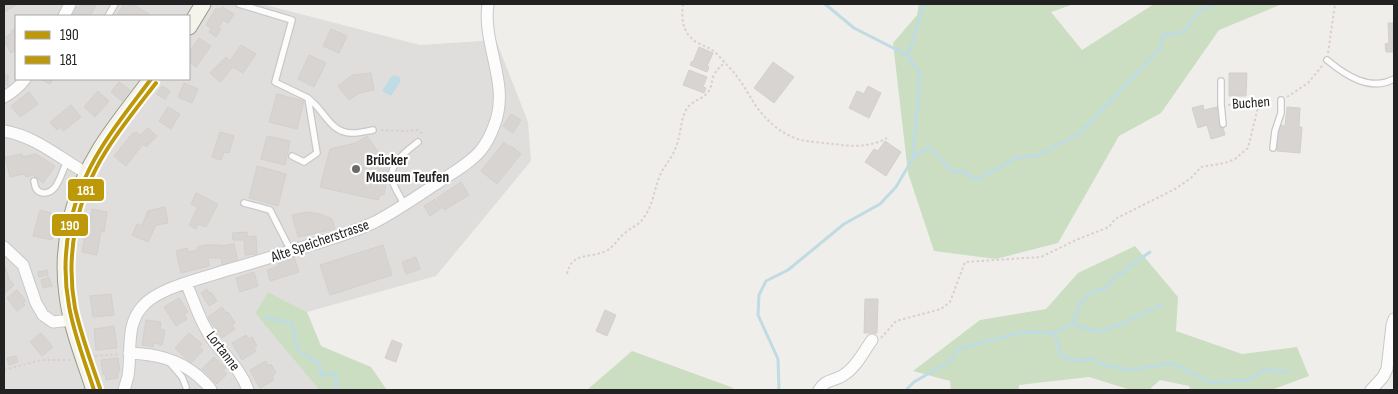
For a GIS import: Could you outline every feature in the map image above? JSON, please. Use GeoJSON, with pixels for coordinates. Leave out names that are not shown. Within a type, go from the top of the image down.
{"type":"FeatureCollection","features":[{"type":"Feature","properties":{"kind":"main road"},"geometry":{"type":"LineString","coordinates":[[190,25],[203,4]]}},
{"type":"Feature","properties":{"kind":"main road"},"geometry":{"type":"LineString","coordinates":[[94,390],[72,320],[67,294],[67,236],[74,208],[87,173],[100,149],[151,80]]}},
{"type":"Feature","properties":{"kind":"street","name":"Alte Speicherstrasse"},"geometry":{"type":"LineString","coordinates":[[124,390],[128,376],[127,353],[130,332],[134,318],[148,300],[160,292],[186,283],[359,229],[404,204],[462,166],[481,150],[494,126],[500,103],[498,73],[486,16],[488,4]]}},
{"type":"Feature","properties":{"kind":"street"},"geometry":{"type":"LineString","coordinates":[[4,97],[12,93],[24,80]]}},
{"type":"Feature","properties":{"kind":"street"},"geometry":{"type":"LineString","coordinates":[[4,131],[27,137],[87,173]]}},
{"type":"Feature","properties":{"kind":"street"},"geometry":{"type":"LineString","coordinates":[[4,247],[23,265],[36,303],[43,315],[53,322],[72,320]]}},
{"type":"Feature","properties":{"kind":"street","name":"Lortanne"},"geometry":{"type":"LineString","coordinates":[[186,283],[204,326],[215,343],[235,365],[248,390]]}},
{"type":"Feature","properties":{"kind":"street"},"geometry":{"type":"LineString","coordinates":[[1371,390],[1384,377],[1387,369],[1394,319]]}},
{"type":"Feature","properties":{"kind":"street"},"geometry":{"type":"LineString","coordinates":[[819,390],[829,380],[844,375],[851,370],[872,340]]}},
{"type":"Feature","properties":{"kind":"street"},"geometry":{"type":"LineString","coordinates":[[127,353],[146,353],[178,362],[193,372],[211,390]]}},
{"type":"Feature","properties":{"kind":"lane"},"geometry":{"type":"LineString","coordinates":[[109,15],[115,4]]}},
{"type":"Feature","properties":{"kind":"lane"},"geometry":{"type":"LineString","coordinates":[[238,4],[292,20],[275,82],[308,98],[319,108],[334,128],[354,133],[373,130]]}},
{"type":"Feature","properties":{"kind":"lane"},"geometry":{"type":"LineString","coordinates":[[1327,60],[1344,74],[1357,80],[1383,83],[1394,79]]}},
{"type":"Feature","properties":{"kind":"lane","name":"Buchen"},"geometry":{"type":"LineString","coordinates":[[1221,81],[1223,124]]}},
{"type":"Feature","properties":{"kind":"lane"},"geometry":{"type":"LineString","coordinates":[[292,156],[304,162],[317,153],[308,98]]}},
{"type":"Feature","properties":{"kind":"lane","name":"Buchen"},"geometry":{"type":"LineString","coordinates":[[1273,148],[1274,131],[1280,113],[1281,100]]}},
{"type":"Feature","properties":{"kind":"lane"},"geometry":{"type":"LineString","coordinates":[[404,204],[392,179],[393,168],[405,152],[418,142]]}},
{"type":"Feature","properties":{"kind":"lane"},"geometry":{"type":"LineString","coordinates":[[34,180],[35,188],[39,192],[50,192],[55,188],[67,162]]}},
{"type":"Feature","properties":{"kind":"lane"},"geometry":{"type":"LineString","coordinates":[[244,203],[270,210],[290,251]]}},
{"type":"Feature","properties":{"kind":"lane"},"geometry":{"type":"LineString","coordinates":[[166,358],[182,377],[186,386]]}},
{"type":"Feature","properties":{"kind":"path"},"geometry":{"type":"LineString","coordinates":[[683,4],[685,31],[690,37],[711,50],[725,62],[746,88],[760,111],[784,133],[801,140],[842,145],[868,145],[887,138]]}},
{"type":"Feature","properties":{"kind":"path"},"geometry":{"type":"LineString","coordinates":[[1327,60],[1335,4]]}},
{"type":"Feature","properties":{"kind":"path","name":"Buchen"},"geometry":{"type":"LineString","coordinates":[[1221,104],[1230,106],[1281,100],[1308,83],[1327,60]]}},
{"type":"Feature","properties":{"kind":"path"},"geometry":{"type":"LineString","coordinates":[[566,274],[568,267],[573,261],[580,257],[604,252],[647,215],[662,171],[676,146],[682,119],[686,111],[690,104],[705,96],[710,90],[717,69],[725,62]]}},
{"type":"Feature","properties":{"kind":"path"},"geometry":{"type":"LineString","coordinates":[[872,340],[881,338],[896,321],[941,309],[950,302],[965,262],[1041,257],[1109,227],[1115,219],[1191,178],[1201,167],[1225,163],[1235,159],[1248,148],[1259,103]]}},
{"type":"Feature","properties":{"kind":"path"},"geometry":{"type":"LineString","coordinates":[[373,130],[403,132],[418,130],[423,134],[418,142]]}},
{"type":"Feature","properties":{"kind":"path"},"geometry":{"type":"LineString","coordinates":[[90,356],[127,353]]}},
{"type":"Feature","properties":{"kind":"path"},"geometry":{"type":"LineString","coordinates":[[4,370],[41,360],[64,360]]}},
{"type":"Feature","properties":{"kind":"shaded area"},"geometry":{"type":"Polygon","coordinates":[[[4,4],[262,4],[420,45],[496,40],[528,122],[531,161],[436,276],[307,312],[268,292],[255,313],[319,390],[4,390],[4,4]]]}},
{"type":"Feature","properties":{"kind":"green space"},"geometry":{"type":"Polygon","coordinates":[[[919,4],[1074,4],[1051,12],[1082,50],[1154,4],[1282,4],[1219,30],[1161,113],[1119,136],[1058,243],[996,259],[934,251],[908,173],[893,43],[917,15],[919,4]]]}},
{"type":"Feature","properties":{"kind":"green space"},"geometry":{"type":"Polygon","coordinates":[[[1135,246],[1178,297],[1176,331],[1242,354],[1297,347],[1309,376],[1272,390],[1190,390],[1189,386],[1160,380],[1149,390],[1131,390],[1089,377],[1019,385],[1019,390],[951,390],[950,381],[913,371],[980,320],[1046,309],[1078,273],[1135,246]]]}},
{"type":"Feature","properties":{"kind":"green space"},"geometry":{"type":"Polygon","coordinates":[[[268,292],[307,312],[321,346],[371,367],[387,390],[319,390],[255,313],[268,292]]]}},
{"type":"Feature","properties":{"kind":"green space"},"geometry":{"type":"Polygon","coordinates":[[[632,351],[731,387],[735,390],[587,390],[632,351]]]}},
{"type":"Feature","properties":{"kind":"water"},"geometry":{"type":"Polygon","coordinates":[[[394,75],[400,78],[400,82],[391,96],[382,91],[394,75]]]}},
{"type":"Feature","properties":{"kind":"building"},"geometry":{"type":"Polygon","coordinates":[[[4,4],[18,4],[4,12],[4,4]]]}},
{"type":"Feature","properties":{"kind":"building"},"geometry":{"type":"Polygon","coordinates":[[[81,4],[97,4],[91,15],[70,15],[75,6],[79,8],[81,4]]]}},
{"type":"Feature","properties":{"kind":"building"},"geometry":{"type":"Polygon","coordinates":[[[124,4],[133,4],[149,14],[148,15],[117,15],[124,4]]]}},
{"type":"Feature","properties":{"kind":"building"},"geometry":{"type":"Polygon","coordinates":[[[222,7],[234,14],[228,23],[223,20],[218,28],[221,29],[216,37],[209,32],[211,28],[206,25],[216,8],[220,10],[222,7]]]}},
{"type":"Feature","properties":{"kind":"building"},"geometry":{"type":"Polygon","coordinates":[[[1388,23],[1394,23],[1394,52],[1386,52],[1385,44],[1389,43],[1388,23]]]}},
{"type":"Feature","properties":{"kind":"building"},"geometry":{"type":"Polygon","coordinates":[[[15,29],[15,51],[11,53],[4,38],[12,33],[11,31],[15,29]]]}},
{"type":"Feature","properties":{"kind":"building"},"geometry":{"type":"Polygon","coordinates":[[[331,29],[347,36],[339,53],[323,46],[331,29]]]}},
{"type":"Feature","properties":{"kind":"building"},"geometry":{"type":"Polygon","coordinates":[[[199,38],[211,46],[196,67],[190,63],[190,51],[199,38]]]}},
{"type":"Feature","properties":{"kind":"building"},"geometry":{"type":"Polygon","coordinates":[[[241,45],[256,54],[243,73],[233,67],[220,82],[210,73],[226,57],[230,61],[241,45]]]}},
{"type":"Feature","properties":{"kind":"building"},"geometry":{"type":"Polygon","coordinates":[[[699,47],[713,53],[707,66],[709,67],[707,72],[690,65],[699,47]]]}},
{"type":"Feature","properties":{"kind":"building"},"geometry":{"type":"Polygon","coordinates":[[[309,55],[326,63],[314,87],[298,79],[309,55]]]}},
{"type":"Feature","properties":{"kind":"building"},"geometry":{"type":"Polygon","coordinates":[[[773,62],[794,77],[774,103],[754,88],[773,62]]]}},
{"type":"Feature","properties":{"kind":"building"},"geometry":{"type":"Polygon","coordinates":[[[689,70],[707,77],[703,87],[706,88],[704,93],[683,85],[689,70]]]}},
{"type":"Feature","properties":{"kind":"building"},"geometry":{"type":"Polygon","coordinates":[[[371,73],[374,90],[359,93],[349,100],[338,86],[352,75],[371,73]]]}},
{"type":"Feature","properties":{"kind":"building"},"geometry":{"type":"Polygon","coordinates":[[[1229,73],[1247,73],[1246,96],[1229,96],[1229,73]]]}},
{"type":"Feature","properties":{"kind":"building"},"geometry":{"type":"Polygon","coordinates":[[[4,75],[8,75],[8,85],[4,85],[4,75]]]}},
{"type":"Feature","properties":{"kind":"building"},"geometry":{"type":"Polygon","coordinates":[[[42,80],[52,80],[50,84],[42,80]]]}},
{"type":"Feature","properties":{"kind":"building"},"geometry":{"type":"Polygon","coordinates":[[[119,82],[130,90],[122,101],[111,92],[119,82]]]}},
{"type":"Feature","properties":{"kind":"building"},"geometry":{"type":"Polygon","coordinates":[[[184,83],[198,89],[192,103],[178,97],[184,83]]]}},
{"type":"Feature","properties":{"kind":"building"},"geometry":{"type":"Polygon","coordinates":[[[162,86],[170,91],[165,99],[156,94],[162,86]]]}},
{"type":"Feature","properties":{"kind":"building"},"geometry":{"type":"Polygon","coordinates":[[[868,86],[881,93],[869,118],[849,108],[857,91],[864,94],[868,86]]]}},
{"type":"Feature","properties":{"kind":"building"},"geometry":{"type":"Polygon","coordinates":[[[98,91],[109,101],[95,117],[84,107],[98,91]]]}},
{"type":"Feature","properties":{"kind":"building"},"geometry":{"type":"Polygon","coordinates":[[[29,92],[38,104],[20,117],[11,106],[29,92]]]}},
{"type":"Feature","properties":{"kind":"building"},"geometry":{"type":"Polygon","coordinates":[[[277,94],[304,101],[297,129],[269,122],[277,94]]]}},
{"type":"Feature","properties":{"kind":"building"},"geometry":{"type":"Polygon","coordinates":[[[71,105],[81,117],[63,131],[61,127],[57,130],[50,122],[71,105]]]}},
{"type":"Feature","properties":{"kind":"building"},"geometry":{"type":"Polygon","coordinates":[[[1203,105],[1204,110],[1217,107],[1225,135],[1211,139],[1207,125],[1198,128],[1192,108],[1203,105]]]}},
{"type":"Feature","properties":{"kind":"building"},"geometry":{"type":"Polygon","coordinates":[[[168,107],[180,114],[171,129],[159,121],[168,107]]]}},
{"type":"Feature","properties":{"kind":"building"},"geometry":{"type":"Polygon","coordinates":[[[1287,107],[1300,108],[1299,127],[1302,127],[1300,153],[1277,151],[1279,125],[1285,126],[1287,107]]]}},
{"type":"Feature","properties":{"kind":"building"},"geometry":{"type":"Polygon","coordinates":[[[511,114],[521,120],[513,133],[503,126],[511,114]]]}},
{"type":"Feature","properties":{"kind":"building"},"geometry":{"type":"Polygon","coordinates":[[[148,128],[157,136],[146,147],[143,144],[126,166],[114,156],[133,133],[136,132],[140,135],[148,128]]]}},
{"type":"Feature","properties":{"kind":"building"},"geometry":{"type":"Polygon","coordinates":[[[220,132],[234,136],[229,153],[224,152],[221,160],[212,157],[220,132]]]}},
{"type":"Feature","properties":{"kind":"building"},"geometry":{"type":"Polygon","coordinates":[[[267,136],[290,141],[285,165],[261,159],[267,136]]]}},
{"type":"Feature","properties":{"kind":"building","name":"Brücker Museum Teufen"},"geometry":{"type":"Polygon","coordinates":[[[367,136],[388,166],[388,172],[383,177],[382,183],[386,185],[384,195],[381,194],[378,200],[320,187],[330,149],[356,143],[367,136]]]}},
{"type":"Feature","properties":{"kind":"building"},"geometry":{"type":"Polygon","coordinates":[[[885,141],[901,152],[886,176],[865,162],[874,149],[878,151],[885,141]]]}},
{"type":"Feature","properties":{"kind":"building"},"geometry":{"type":"Polygon","coordinates":[[[504,142],[521,154],[497,184],[481,171],[504,142]]]}},
{"type":"Feature","properties":{"kind":"building"},"geometry":{"type":"Polygon","coordinates":[[[22,154],[22,157],[36,154],[55,166],[43,183],[33,175],[26,177],[23,174],[10,177],[5,157],[22,154]]]}},
{"type":"Feature","properties":{"kind":"building"},"geometry":{"type":"Polygon","coordinates":[[[257,166],[286,174],[278,206],[249,198],[257,166]]]}},
{"type":"Feature","properties":{"kind":"building"},"geometry":{"type":"Polygon","coordinates":[[[461,182],[469,195],[444,210],[437,198],[461,182]]]}},
{"type":"Feature","properties":{"kind":"building"},"geometry":{"type":"Polygon","coordinates":[[[196,193],[218,204],[206,227],[198,224],[196,229],[189,225],[198,207],[191,204],[196,193]]]}},
{"type":"Feature","properties":{"kind":"building"},"geometry":{"type":"Polygon","coordinates":[[[435,199],[441,208],[430,216],[424,206],[435,199]]]}},
{"type":"Feature","properties":{"kind":"building"},"geometry":{"type":"Polygon","coordinates":[[[165,207],[168,223],[156,225],[148,242],[132,235],[137,224],[142,226],[148,211],[165,207]]]}},
{"type":"Feature","properties":{"kind":"building"},"geometry":{"type":"Polygon","coordinates":[[[92,209],[107,212],[104,232],[101,231],[97,255],[82,252],[86,229],[89,229],[92,209]]]}},
{"type":"Feature","properties":{"kind":"building"},"geometry":{"type":"Polygon","coordinates":[[[40,210],[54,214],[52,223],[56,224],[52,240],[33,236],[40,210]]]}},
{"type":"Feature","properties":{"kind":"building"},"geometry":{"type":"Polygon","coordinates":[[[307,212],[320,214],[332,219],[335,229],[298,237],[292,215],[307,212]]]}},
{"type":"Feature","properties":{"kind":"building"},"geometry":{"type":"Polygon","coordinates":[[[247,232],[247,237],[256,236],[257,254],[245,255],[244,240],[233,240],[232,233],[247,232]]]}},
{"type":"Feature","properties":{"kind":"building"},"geometry":{"type":"Polygon","coordinates":[[[234,244],[238,262],[222,265],[221,258],[208,258],[209,266],[181,273],[176,251],[187,248],[189,252],[198,250],[197,247],[205,245],[221,246],[234,244]]]}},
{"type":"Feature","properties":{"kind":"building"},"geometry":{"type":"Polygon","coordinates":[[[383,245],[392,275],[330,295],[320,265],[383,245]]]}},
{"type":"Feature","properties":{"kind":"building"},"geometry":{"type":"Polygon","coordinates":[[[294,257],[299,272],[270,281],[267,270],[279,266],[278,262],[294,257]]]}},
{"type":"Feature","properties":{"kind":"building"},"geometry":{"type":"Polygon","coordinates":[[[416,257],[420,269],[406,274],[402,262],[416,257]]]}},
{"type":"Feature","properties":{"kind":"building"},"geometry":{"type":"Polygon","coordinates":[[[4,264],[9,278],[4,281],[4,264]]]}},
{"type":"Feature","properties":{"kind":"building"},"geometry":{"type":"Polygon","coordinates":[[[47,270],[48,275],[39,277],[38,272],[47,270]]]}},
{"type":"Feature","properties":{"kind":"building"},"geometry":{"type":"Polygon","coordinates":[[[254,272],[258,286],[240,292],[236,278],[254,272]]]}},
{"type":"Feature","properties":{"kind":"building"},"geometry":{"type":"Polygon","coordinates":[[[49,277],[52,286],[43,288],[41,280],[49,277]]]}},
{"type":"Feature","properties":{"kind":"building"},"geometry":{"type":"Polygon","coordinates":[[[9,279],[14,285],[4,294],[4,283],[9,279]]]}},
{"type":"Feature","properties":{"kind":"building"},"geometry":{"type":"Polygon","coordinates":[[[207,289],[217,301],[209,306],[201,293],[207,289]]]}},
{"type":"Feature","properties":{"kind":"building"},"geometry":{"type":"Polygon","coordinates":[[[17,290],[26,301],[23,303],[25,305],[17,311],[7,298],[17,290]]]}},
{"type":"Feature","properties":{"kind":"building"},"geometry":{"type":"Polygon","coordinates":[[[111,294],[114,315],[93,317],[90,296],[111,294]]]}},
{"type":"Feature","properties":{"kind":"building"},"geometry":{"type":"Polygon","coordinates":[[[179,298],[188,312],[184,314],[187,319],[176,326],[164,307],[179,298]]]}},
{"type":"Feature","properties":{"kind":"building"},"geometry":{"type":"Polygon","coordinates":[[[865,299],[878,299],[877,333],[864,333],[865,299]]]}},
{"type":"Feature","properties":{"kind":"building"},"geometry":{"type":"Polygon","coordinates":[[[222,307],[226,313],[228,312],[235,323],[232,325],[235,329],[222,338],[208,317],[222,307]]]}},
{"type":"Feature","properties":{"kind":"building"},"geometry":{"type":"Polygon","coordinates":[[[605,310],[616,315],[607,336],[596,331],[605,310]]]}},
{"type":"Feature","properties":{"kind":"building"},"geometry":{"type":"Polygon","coordinates":[[[146,320],[161,322],[160,329],[165,330],[162,345],[154,343],[153,347],[142,345],[146,320]]]}},
{"type":"Feature","properties":{"kind":"building"},"geometry":{"type":"Polygon","coordinates":[[[114,326],[117,348],[96,350],[94,329],[114,326]]]}},
{"type":"Feature","properties":{"kind":"building"},"geometry":{"type":"Polygon","coordinates":[[[41,333],[53,347],[42,356],[30,342],[41,333]]]}},
{"type":"Feature","properties":{"kind":"building"},"geometry":{"type":"Polygon","coordinates":[[[189,333],[202,344],[199,347],[203,350],[191,363],[175,348],[189,333]]]}},
{"type":"Feature","properties":{"kind":"building"},"geometry":{"type":"Polygon","coordinates":[[[246,335],[249,339],[252,337],[257,346],[254,347],[256,351],[242,360],[232,343],[246,335]]]}},
{"type":"Feature","properties":{"kind":"building"},"geometry":{"type":"Polygon","coordinates":[[[392,340],[402,344],[396,362],[385,358],[392,340]]]}},
{"type":"Feature","properties":{"kind":"building"},"geometry":{"type":"Polygon","coordinates":[[[16,356],[18,362],[9,365],[7,358],[16,356]]]}},
{"type":"Feature","properties":{"kind":"building"},"geometry":{"type":"Polygon","coordinates":[[[214,357],[226,368],[223,370],[227,374],[217,384],[202,369],[214,357]]]}},
{"type":"Feature","properties":{"kind":"building"},"geometry":{"type":"Polygon","coordinates":[[[118,358],[120,372],[117,372],[118,378],[106,380],[101,360],[118,358]]]}},
{"type":"Feature","properties":{"kind":"building"},"geometry":{"type":"Polygon","coordinates":[[[266,361],[268,366],[271,364],[276,373],[272,376],[274,380],[260,388],[250,370],[266,361]]]}},
{"type":"Feature","properties":{"kind":"waterway"},"geometry":{"type":"LineString","coordinates":[[779,390],[778,359],[758,315],[759,295],[766,281],[788,270],[844,224],[880,204],[896,187],[913,158],[920,73],[907,55],[854,28],[825,4]]}},
{"type":"Feature","properties":{"kind":"waterway"},"geometry":{"type":"LineString","coordinates":[[907,55],[924,4]]}},
{"type":"Feature","properties":{"kind":"waterway"},"geometry":{"type":"LineString","coordinates":[[913,158],[929,147],[953,172],[963,171],[976,180],[1016,158],[1038,155],[1079,134],[1159,50],[1164,34],[1184,32],[1199,11],[1214,4]]}},
{"type":"Feature","properties":{"kind":"waterway"},"geometry":{"type":"LineString","coordinates":[[1072,324],[1079,305],[1091,292],[1105,289],[1116,276],[1123,273],[1150,252]]}},
{"type":"Feature","properties":{"kind":"waterway"},"geometry":{"type":"LineString","coordinates":[[1054,333],[1072,324],[1098,332],[1121,324],[1162,305]]}},
{"type":"Feature","properties":{"kind":"waterway"},"geometry":{"type":"LineString","coordinates":[[266,318],[292,323],[298,351],[319,363],[321,375],[336,373],[336,390]]}},
{"type":"Feature","properties":{"kind":"waterway"},"geometry":{"type":"LineString","coordinates":[[906,390],[914,382],[952,360],[958,349],[1023,332],[1054,333],[1062,357],[1078,361],[1095,359],[1100,364],[1130,370],[1172,363],[1210,382],[1248,380],[1264,370],[1288,372]]}},
{"type":"Feature","properties":{"kind":"transit line","name":"190"},"geometry":{"type":"LineString","coordinates":[[94,390],[71,317],[66,286],[67,245],[70,225],[75,206],[90,168],[112,132],[150,80]]}},
{"type":"Feature","properties":{"kind":"transit line","name":"181"},"geometry":{"type":"LineString","coordinates":[[100,388],[83,338],[72,288],[73,247],[76,226],[88,187],[106,151],[156,83]]}},
{"type":"Feature","properties":{"kind":"place","name":"Brücker Museum Teufen"},"geometry":{"type":"Point","coordinates":[356,169]}}]}
